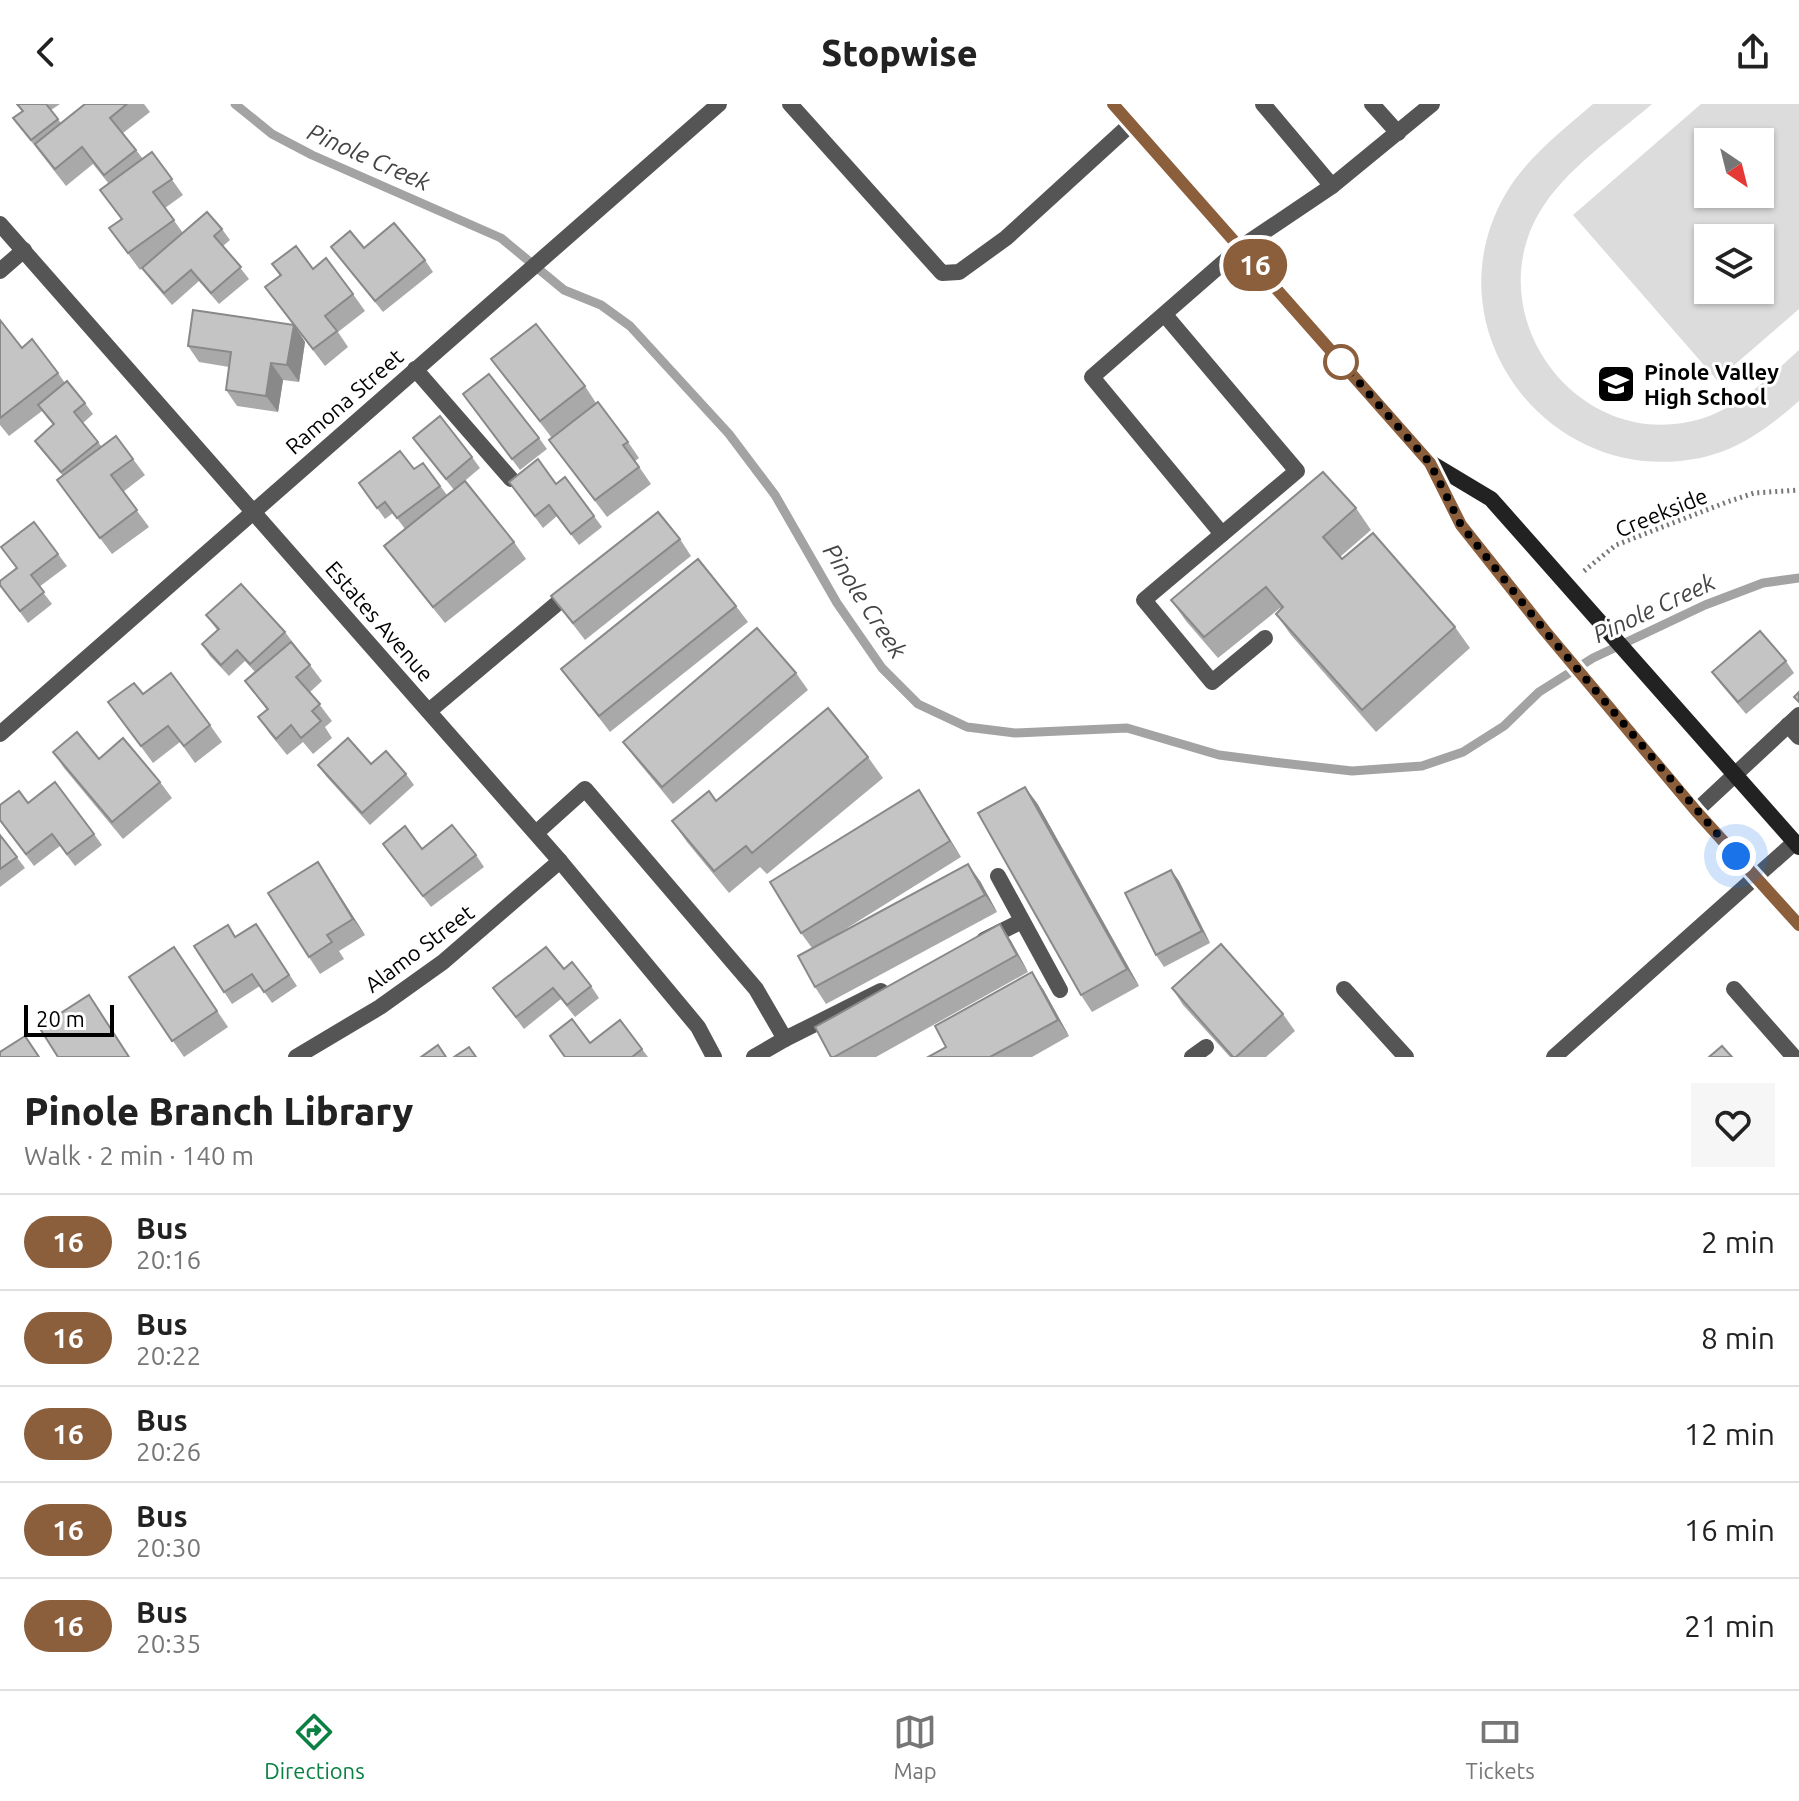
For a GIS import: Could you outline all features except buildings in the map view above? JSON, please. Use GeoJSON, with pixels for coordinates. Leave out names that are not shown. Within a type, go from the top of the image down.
{"type":"FeatureCollection","features":[{"type":"Feature","properties":{"kind":"main road"},"geometry":{"type":"LineString","coordinates":[[1113,104],[1430,463],[1461,525],[1545,631],[1623,719],[1696,811],[1799,925]]}},
{"type":"Feature","properties":{"kind":"main road"},"geometry":{"type":"LineString","coordinates":[[1430,463],[1491,499],[1654,687],[1797,844]]}},
{"type":"Feature","properties":{"kind":"street","name":"Ramona Street"},"geometry":{"type":"LineString","coordinates":[[0,734],[719,104]]}},
{"type":"Feature","properties":{"kind":"street"},"geometry":{"type":"LineString","coordinates":[[790,104],[942,273],[949,275],[959,272],[1006,238],[1131,124]]}},
{"type":"Feature","properties":{"kind":"street"},"geometry":{"type":"LineString","coordinates":[[1263,104],[1332,186]]}},
{"type":"Feature","properties":{"kind":"street"},"geometry":{"type":"LineString","coordinates":[[1372,104],[1398,133]]}},
{"type":"Feature","properties":{"kind":"street"},"geometry":{"type":"LineString","coordinates":[[1222,534],[1092,377],[1240,248],[1332,186],[1432,104]]}},
{"type":"Feature","properties":{"kind":"street","name":"Estates Avenue"},"geometry":{"type":"LineString","coordinates":[[0,224],[536,833],[698,1027],[714,1057]]}},
{"type":"Feature","properties":{"kind":"street"},"geometry":{"type":"LineString","coordinates":[[0,271],[24,250]]}},
{"type":"Feature","properties":{"kind":"street"},"geometry":{"type":"LineString","coordinates":[[1165,315],[1297,471],[1144,600],[1212,682],[1265,638]]}},
{"type":"Feature","properties":{"kind":"street"},"geometry":{"type":"LineString","coordinates":[[415,369],[511,479]]}},
{"type":"Feature","properties":{"kind":"street"},"geometry":{"type":"LineString","coordinates":[[429,711],[584,580]]}},
{"type":"Feature","properties":{"kind":"street"},"geometry":{"type":"LineString","coordinates":[[1696,811],[1795,726]]}},
{"type":"Feature","properties":{"kind":"street"},"geometry":{"type":"LineString","coordinates":[[536,833],[585,789],[756,989],[785,1039]]}},
{"type":"Feature","properties":{"kind":"street"},"geometry":{"type":"LineString","coordinates":[[1554,1057],[1797,844]]}},
{"type":"Feature","properties":{"kind":"street","name":"Alamo Street"},"geometry":{"type":"LineString","coordinates":[[296,1057],[380,1007],[443,962],[560,861]]}},
{"type":"Feature","properties":{"kind":"street"},"geometry":{"type":"LineString","coordinates":[[998,876],[1060,990]]}},
{"type":"Feature","properties":{"kind":"street"},"geometry":{"type":"LineString","coordinates":[[966,949],[1022,921]]}},
{"type":"Feature","properties":{"kind":"street"},"geometry":{"type":"LineString","coordinates":[[754,1057],[896,983]]}},
{"type":"Feature","properties":{"kind":"street"},"geometry":{"type":"LineString","coordinates":[[1344,989],[1406,1057]]}},
{"type":"Feature","properties":{"kind":"street"},"geometry":{"type":"LineString","coordinates":[[1734,989],[1794,1057]]}},
{"type":"Feature","properties":{"kind":"path","name":"Creekside"},"geometry":{"type":"LineString","coordinates":[[1566,586],[1616,545],[1754,493],[1799,490]]}},
{"type":"Feature","properties":{"kind":"shaded area"},"geometry":{"type":"Polygon","coordinates":[[[1593,104],[1652,104],[1576,168],[1539,213],[1524,252],[1521,292],[1530,330],[1548,364],[1575,393],[1608,413],[1646,424],[1688,422],[1720,411],[1748,394],[1799,350],[1799,401],[1763,429],[1724,451],[1694,459],[1641,461],[1592,447],[1550,422],[1516,387],[1493,344],[1482,296],[1485,246],[1505,195],[1534,157],[1593,104]]]}},
{"type":"Feature","properties":{"kind":"shaded area"},"geometry":{"type":"Polygon","coordinates":[[[1701,104],[1799,104],[1799,309],[1717,380],[1573,215],[1701,104]]]}},
{"type":"Feature","properties":{"kind":"waterway","name":"Pinole Creek"},"geometry":{"type":"LineString","coordinates":[[235,104],[272,134],[312,155],[501,238],[564,290],[601,305],[630,326],[729,434],[775,495],[837,603],[882,668],[918,704],[967,727],[1015,733],[1127,728],[1219,755],[1273,762],[1352,771],[1422,766],[1463,752],[1504,726],[1539,692],[1593,658],[1705,605],[1763,583],[1799,578]]}},
{"type":"Feature","properties":{"kind":"bus line","name":"16"},"geometry":{"type":"LineString","coordinates":[[1113,104],[1430,463],[1461,525],[1545,631],[1623,719],[1696,811],[1799,925]]}},
{"type":"Feature","properties":{"kind":"place","name":"Pinole Valley High School"},"geometry":{"type":"Point","coordinates":[1616,384]}},
{"type":"Feature","properties":{"kind":"route"},"geometry":{"type":"LineString","coordinates":[[1341,362],[1430,463],[1461,525],[1545,631],[1623,719],[1736,856]]}}]}
